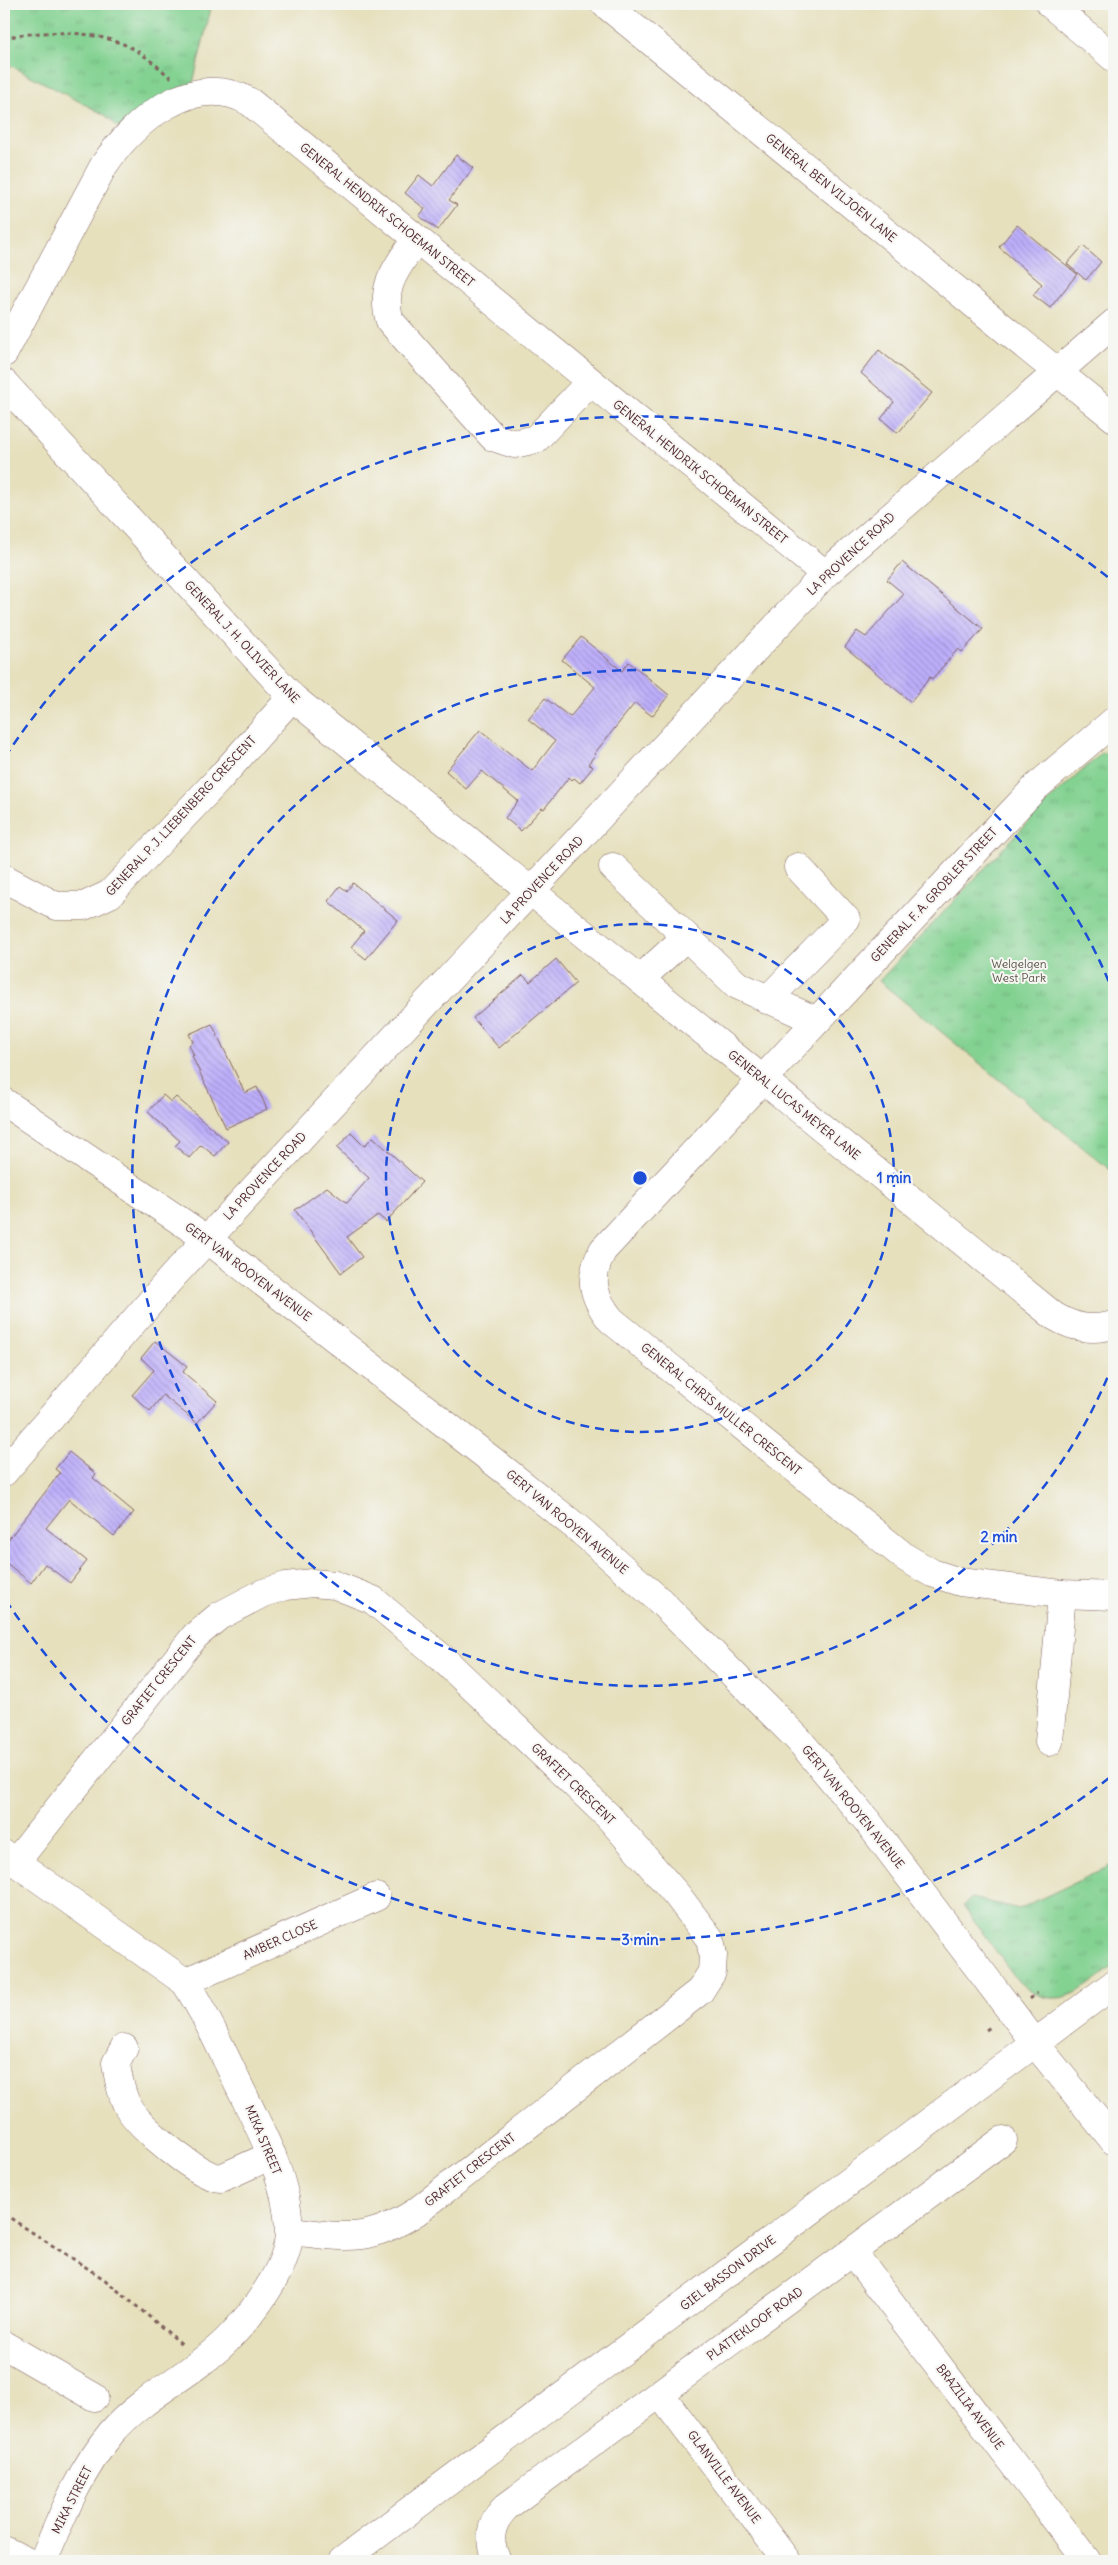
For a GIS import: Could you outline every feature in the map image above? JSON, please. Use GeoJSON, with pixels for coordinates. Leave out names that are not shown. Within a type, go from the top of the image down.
{"type":"FeatureCollection","features":[{"type":"Feature","properties":{"kind":"street","name":"GENERAL BEN VILJOEN LANE"},"geometry":{"type":"LineString","coordinates":[[605,4],[1057,371]]}},
{"type":"Feature","properties":{"kind":"street"},"geometry":{"type":"LineString","coordinates":[[1050,4],[1114,58]]}},
{"type":"Feature","properties":{"kind":"street","name":"GENERAL HENDRIK SCHOEMAN STREET"},"geometry":{"type":"LineString","coordinates":[[4,353],[104,166],[118,145],[140,123],[190,95],[217,91],[231,93],[250,102],[825,574]]}},
{"type":"Feature","properties":{"kind":"street"},"geometry":{"type":"LineString","coordinates":[[416,239],[391,278],[386,290],[386,307],[390,321],[493,437],[514,444],[536,440],[590,382]]}},
{"type":"Feature","properties":{"kind":"street","name":"LA PROVENCE ROAD"},"geometry":{"type":"LineString","coordinates":[[4,1472],[207,1239],[825,574],[1114,323]]}},
{"type":"Feature","properties":{"kind":"street"},"geometry":{"type":"LineString","coordinates":[[1057,371],[1114,418]]}},
{"type":"Feature","properties":{"kind":"street","name":"GENERAL J. H. OLIVIER LANE"},"geometry":{"type":"LineString","coordinates":[[4,383],[292,696],[532,891]]}},
{"type":"Feature","properties":{"kind":"street","name":"GENERAL P. J. LIEBENBERG CRESCENT"},"geometry":{"type":"LineString","coordinates":[[4,878],[56,906],[84,906],[110,894],[219,779],[292,696]]}},
{"type":"Feature","properties":{"kind":"street","name":"GENERAL F. A. GROBLER STREET"},"geometry":{"type":"LineString","coordinates":[[763,1079],[1036,787],[1114,720]]}},
{"type":"Feature","properties":{"kind":"street"},"geometry":{"type":"LineString","coordinates":[[613,867],[737,985],[817,1021]]}},
{"type":"Feature","properties":{"kind":"street"},"geometry":{"type":"LineString","coordinates":[[767,1000],[846,919],[798,868]]}},
{"type":"Feature","properties":{"kind":"street","name":"GENERAL LUCAS MEYER LANE"},"geometry":{"type":"LineString","coordinates":[[532,891],[1054,1316],[1069,1325],[1082,1328],[1095,1328],[1114,1324]]}},
{"type":"Feature","properties":{"kind":"street"},"geometry":{"type":"LineString","coordinates":[[640,979],[686,937]]}},
{"type":"Feature","properties":{"kind":"street","name":"GENERAL CHRIS MULLER CRESCENT"},"geometry":{"type":"LineString","coordinates":[[763,1079],[604,1250],[597,1262],[594,1275],[594,1292],[600,1306],[611,1320],[906,1558],[932,1573],[960,1582],[1062,1594],[1114,1596]]}},
{"type":"Feature","properties":{"kind":"street","name":"GERT VAN ROOYEN AVENUE"},"geometry":{"type":"LineString","coordinates":[[4,1102],[207,1239],[420,1403],[580,1530],[660,1601],[798,1739],[868,1822],[1035,2043],[1114,2141]]}},
{"type":"Feature","properties":{"kind":"street","name":"GRAFIET CRESCENT"},"geometry":{"type":"LineString","coordinates":[[10,1859],[195,1636],[219,1616],[263,1593],[286,1586],[312,1583],[335,1585],[374,1600],[442,1658],[608,1816],[677,1895],[710,1938],[713,1955],[712,1972],[700,1991],[416,2212],[393,2226],[371,2235],[350,2238],[290,2231]]}},
{"type":"Feature","properties":{"kind":"street"},"geometry":{"type":"LineString","coordinates":[[1049,1742],[1062,1594]]}},
{"type":"Feature","properties":{"kind":"street","name":"MIKA STREET"},"geometry":{"type":"LineString","coordinates":[[10,1859],[184,1982],[202,2008],[272,2155],[282,2186],[290,2231],[287,2248],[276,2275],[256,2308],[227,2340],[203,2362],[137,2410],[113,2431],[81,2475],[43,2561]]}},
{"type":"Feature","properties":{"kind":"street","name":"AMBER CLOSE"},"geometry":{"type":"LineString","coordinates":[[184,1982],[376,1897]]}},
{"type":"Feature","properties":{"kind":"street","name":"GIEL BASSON DRIVE"},"geometry":{"type":"LineString","coordinates":[[342,2561],[1114,1984]]}},
{"type":"Feature","properties":{"kind":"street"},"geometry":{"type":"LineString","coordinates":[[124,2048],[116,2062],[128,2107],[138,2121],[188,2164],[206,2175],[221,2178],[272,2155]]}},
{"type":"Feature","properties":{"kind":"street","name":"PLATTEKLOOF ROAD"},"geometry":{"type":"LineString","coordinates":[[496,2561],[492,2550],[490,2533],[498,2515],[506,2507],[853,2253],[1003,2140]]}},
{"type":"Feature","properties":{"kind":"street","name":"BRAZILIA AVENUE"},"geometry":{"type":"LineString","coordinates":[[853,2253],[1087,2561]]}},
{"type":"Feature","properties":{"kind":"street"},"geometry":{"type":"LineString","coordinates":[[4,2346],[94,2397]]}},
{"type":"Feature","properties":{"kind":"street","name":"GLANVILLE AVENUE"},"geometry":{"type":"LineString","coordinates":[[660,2394],[787,2561]]}},
{"type":"Feature","properties":{"kind":"street"},"geometry":{"type":"LineString","coordinates":[[4,2550],[26,2561]]}},
{"type":"Feature","properties":{"kind":"path"},"geometry":{"type":"LineString","coordinates":[[4,38],[56,33],[92,36],[124,44],[153,64],[190,95]]}},
{"type":"Feature","properties":{"kind":"path"},"geometry":{"type":"LineString","coordinates":[[4,2214],[104,2280],[203,2362]]}},
{"type":"Feature","properties":{"kind":"green space"},"geometry":{"type":"Polygon","coordinates":[[[4,4],[212,4],[193,83],[119,128],[105,115],[4,62],[4,4]]]}},
{"type":"Feature","properties":{"kind":"green space","name":"Welgelgen West Park"},"geometry":{"type":"Polygon","coordinates":[[[1103,752],[1114,762],[1114,1173],[879,981],[1042,807],[1103,752]]]}},
{"type":"Feature","properties":{"kind":"green space"},"geometry":{"type":"Polygon","coordinates":[[[1114,1864],[1114,1966],[1079,1991],[1068,1996],[1044,1997],[1031,1991],[1018,1981],[963,1906],[972,1898],[1019,1909],[1114,1864]]]}},
{"type":"Feature","properties":{"kind":"building"},"geometry":{"type":"Polygon","coordinates":[[[456,155],[473,168],[449,200],[457,205],[438,230],[419,216],[425,209],[405,193],[419,175],[433,186],[456,155]]]}},
{"type":"Feature","properties":{"kind":"building"},"geometry":{"type":"Polygon","coordinates":[[[1017,225],[1077,274],[1050,308],[1033,295],[1042,284],[999,247],[1017,225]]]}},
{"type":"Feature","properties":{"kind":"building"},"geometry":{"type":"Polygon","coordinates":[[[1083,246],[1101,262],[1086,280],[1067,264],[1083,246]]]}},
{"type":"Feature","properties":{"kind":"building"},"geometry":{"type":"Polygon","coordinates":[[[879,350],[932,393],[898,433],[881,419],[894,402],[861,373],[879,350]]]}},
{"type":"Feature","properties":{"kind":"building"},"geometry":{"type":"Polygon","coordinates":[[[902,562],[983,629],[962,652],[958,649],[932,679],[930,677],[911,702],[845,647],[857,631],[866,637],[904,594],[887,580],[902,562]]]}},
{"type":"Feature","properties":{"kind":"building"},"geometry":{"type":"Polygon","coordinates":[[[581,637],[622,671],[629,662],[669,695],[652,716],[635,703],[594,754],[588,764],[593,767],[580,783],[574,778],[572,780],[569,777],[544,809],[542,808],[521,831],[505,818],[518,801],[482,771],[466,789],[446,771],[480,730],[532,771],[555,741],[528,719],[545,698],[570,717],[595,687],[562,660],[581,637]]]}},
{"type":"Feature","properties":{"kind":"building"},"geometry":{"type":"Polygon","coordinates":[[[353,883],[398,920],[366,959],[351,947],[364,931],[328,901],[340,886],[347,891],[353,883]]]}},
{"type":"Feature","properties":{"kind":"building"},"geometry":{"type":"Polygon","coordinates":[[[556,959],[576,983],[499,1048],[473,1018],[523,975],[530,982],[556,959]]]}},
{"type":"Feature","properties":{"kind":"building"},"geometry":{"type":"Polygon","coordinates":[[[212,1024],[245,1093],[257,1087],[267,1109],[226,1128],[192,1056],[194,1055],[189,1045],[193,1042],[189,1034],[212,1024]]]}},
{"type":"Feature","properties":{"kind":"building"},"geometry":{"type":"Polygon","coordinates":[[[163,1095],[171,1102],[176,1097],[228,1142],[215,1156],[201,1145],[189,1158],[175,1146],[180,1141],[148,1112],[163,1095]]]}},
{"type":"Feature","properties":{"kind":"building"},"geometry":{"type":"Polygon","coordinates":[[[351,1133],[364,1146],[373,1137],[422,1182],[386,1222],[378,1215],[347,1237],[362,1257],[341,1273],[295,1210],[327,1187],[347,1203],[369,1178],[337,1148],[351,1133]]]}},
{"type":"Feature","properties":{"kind":"building"},"geometry":{"type":"Polygon","coordinates":[[[155,1341],[187,1366],[183,1372],[217,1401],[197,1423],[163,1395],[150,1411],[132,1395],[154,1370],[141,1358],[155,1341]]]}},
{"type":"Feature","properties":{"kind":"building"},"geometry":{"type":"Polygon","coordinates":[[[69,1452],[96,1474],[93,1478],[134,1512],[114,1536],[69,1499],[46,1528],[87,1561],[70,1583],[45,1564],[31,1583],[4,1561],[4,1545],[60,1473],[55,1469],[69,1452]]]}}]}
